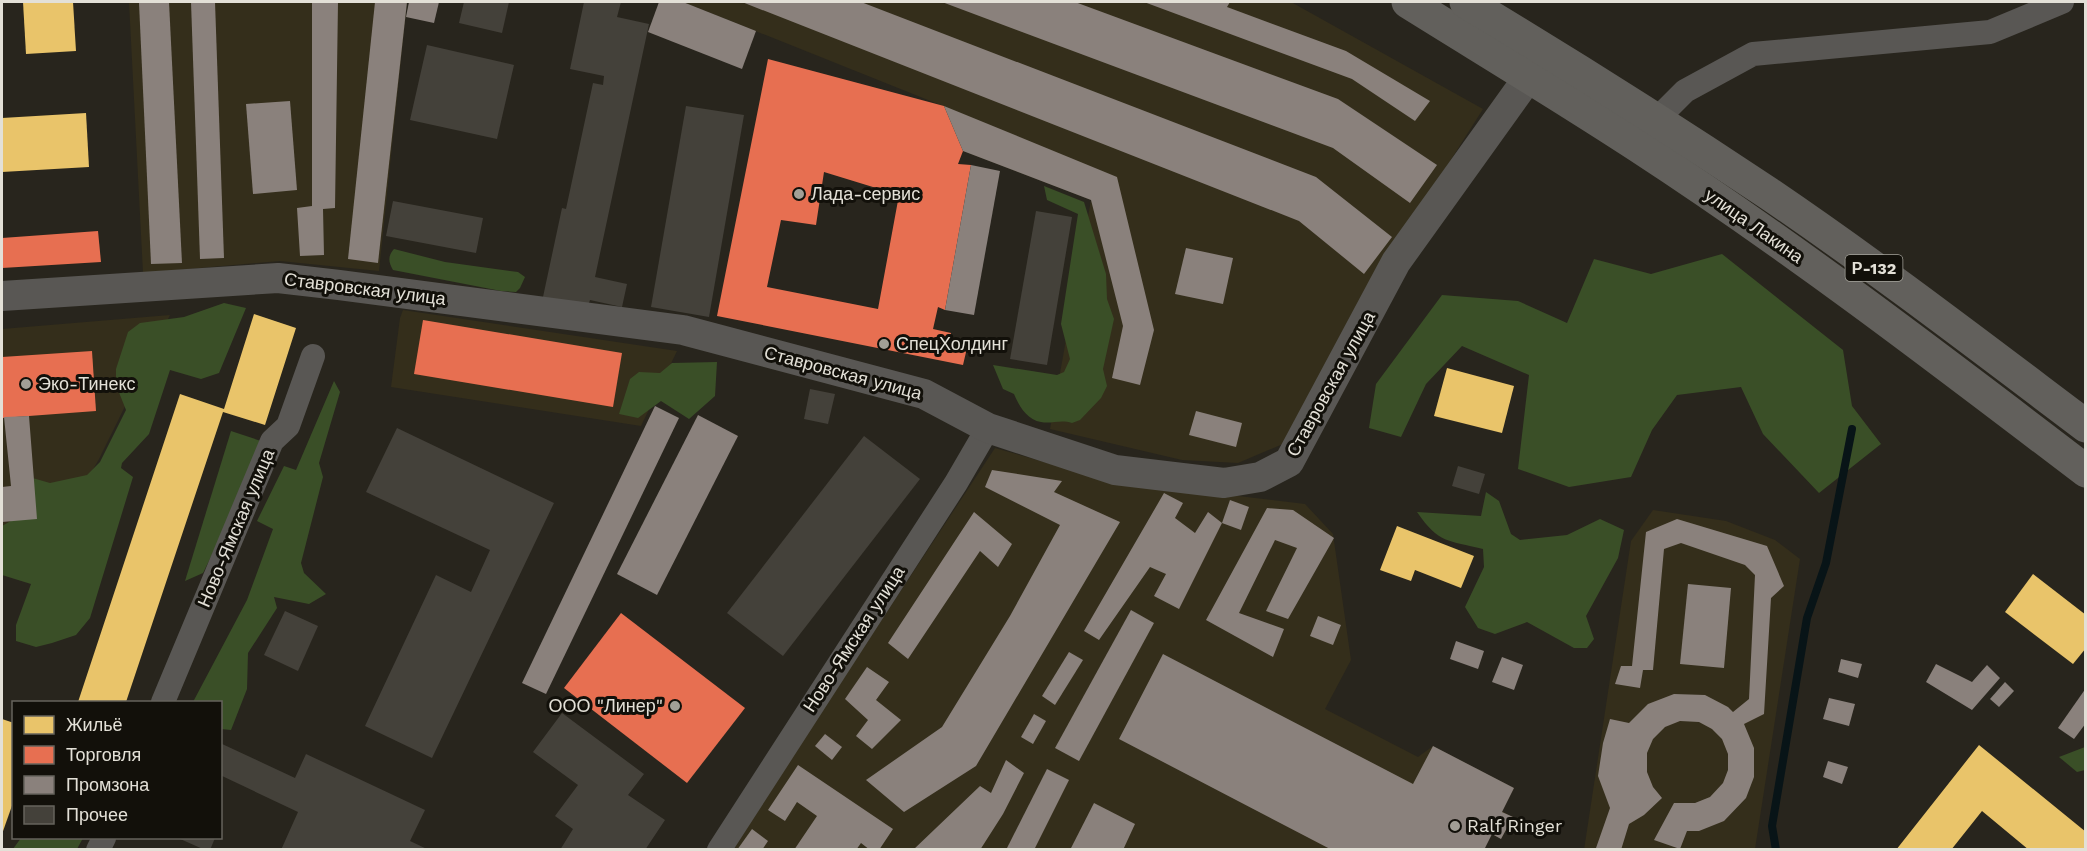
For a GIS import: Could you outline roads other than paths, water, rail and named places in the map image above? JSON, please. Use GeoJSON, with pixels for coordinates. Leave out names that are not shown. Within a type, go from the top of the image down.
{"type":"FeatureCollection","features":[{"type":"Feature","properties":{"kind":"highway","name":"улица Лакина"},"geometry":{"type":"LineString","coordinates":[[1408,2],[1638,146],[1758,228],[1983,392],[2085,471]]}},
{"type":"Feature","properties":{"kind":"highway","name":"улица Лакина"},"geometry":{"type":"LineString","coordinates":[[1466,2],[1656,120],[1769,194],[1890,279],[2085,426]]}},
{"type":"Feature","properties":{"kind":"street"},"geometry":{"type":"LineString","coordinates":[[1656,120],[1685,91],[1753,54],[1990,32],[2062,2]]}},
{"type":"Feature","properties":{"kind":"street","name":"Ставровская улица"},"geometry":{"type":"LineString","coordinates":[[2,296],[278,278],[674,329],[924,394],[988,428],[1115,470],[1224,483],[1260,477],[1289,462],[1396,262],[1528,78]]}},
{"type":"Feature","properties":{"kind":"street","name":"Ново-Ямская улица"},"geometry":{"type":"LineString","coordinates":[[163,701],[272,441],[288,426],[313,356]]}},
{"type":"Feature","properties":{"kind":"street","name":"Ново-Ямская улица"},"geometry":{"type":"LineString","coordinates":[[719,849],[956,483],[988,428]]}},
{"type":"Feature","properties":{"kind":"waterway"},"geometry":{"type":"LineString","coordinates":[[1776,850],[1772,826],[1807,618],[1826,563],[1852,429]]}},
{"type":"Feature","properties":{"kind":"place","name":"Лада-сервис"},"geometry":{"type":"Point","coordinates":[799,194]}},
{"type":"Feature","properties":{"kind":"place","name":"СпецХолдинг"},"geometry":{"type":"Point","coordinates":[884,344]}},
{"type":"Feature","properties":{"kind":"place","name":"Эко-Тинекс"},"geometry":{"type":"Point","coordinates":[26,384]}},
{"type":"Feature","properties":{"kind":"place","name":"ООО \"Линер\""},"geometry":{"type":"Point","coordinates":[675,706]}},
{"type":"Feature","properties":{"kind":"place","name":"Ralf Ringer"},"geometry":{"type":"Point","coordinates":[1455,826]}}]}
